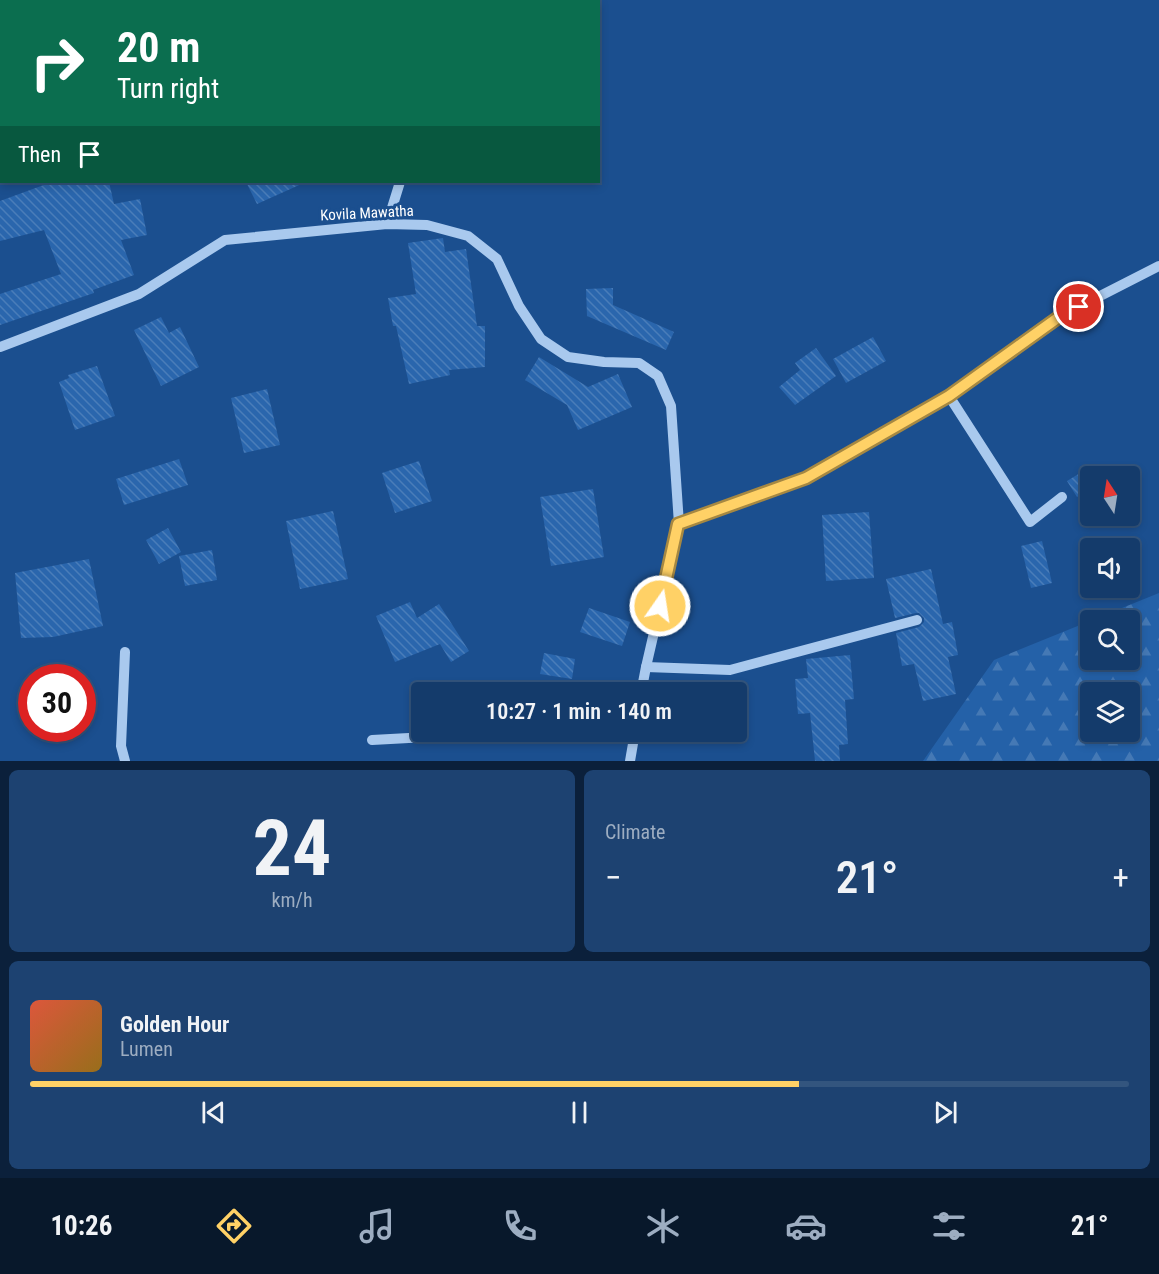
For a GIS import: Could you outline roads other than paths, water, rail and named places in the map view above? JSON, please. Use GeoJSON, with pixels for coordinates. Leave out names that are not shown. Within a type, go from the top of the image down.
{"type":"FeatureCollection","features":[{"type":"Feature","properties":{"kind":"street"},"geometry":{"type":"LineString","coordinates":[[387,224],[400,183]]}},
{"type":"Feature","properties":{"kind":"street","name":"Kovila Mawatha"},"geometry":{"type":"LineString","coordinates":[[0,347],[139,294],[225,240],[387,224],[428,225],[468,237],[497,259],[519,306],[541,339],[568,357],[604,362],[639,363],[658,376],[671,406],[678,524],[643,682]]}},
{"type":"Feature","properties":{"kind":"street"},"geometry":{"type":"LineString","coordinates":[[678,524],[806,478],[949,396],[1059,317],[1159,266]]}},
{"type":"Feature","properties":{"kind":"street"},"geometry":{"type":"LineString","coordinates":[[949,396],[1030,522],[1062,497]]}},
{"type":"Feature","properties":{"kind":"street"},"geometry":{"type":"LineString","coordinates":[[645,667],[730,670],[917,620]]}},
{"type":"Feature","properties":{"kind":"street"},"geometry":{"type":"LineString","coordinates":[[125,652],[121,746],[125,761]]}},
{"type":"Feature","properties":{"kind":"street"},"geometry":{"type":"LineString","coordinates":[[372,740],[411,738]]}},
{"type":"Feature","properties":{"kind":"street"},"geometry":{"type":"LineString","coordinates":[[630,761],[634,742]]}}]}
